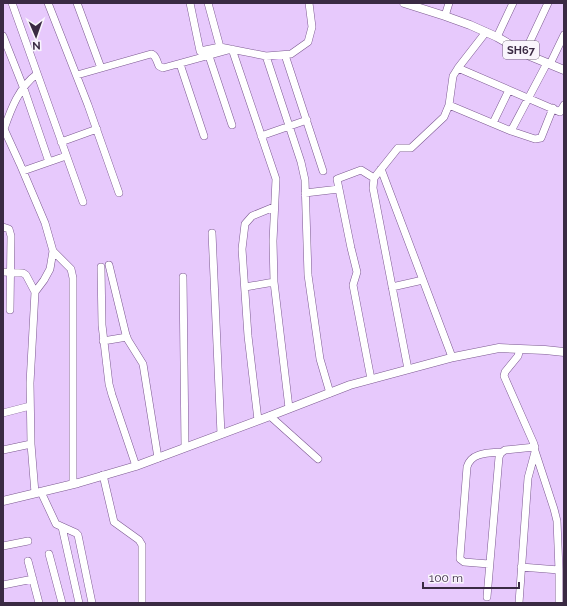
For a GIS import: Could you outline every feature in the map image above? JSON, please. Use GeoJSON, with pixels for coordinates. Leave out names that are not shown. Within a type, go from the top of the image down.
{"type":"FeatureCollection","features":[{"type":"Feature","properties":{"kind":"main road","name":"SH67"},"geometry":{"type":"LineString","coordinates":[[404,3],[470,25],[564,70]]}},
{"type":"Feature","properties":{"kind":"main road"},"geometry":{"type":"LineString","coordinates":[[3,501],[73,484],[136,466],[350,385],[452,357],[499,348],[564,352]]}},
{"type":"Feature","properties":{"kind":"street"},"geometry":{"type":"LineString","coordinates":[[12,3],[83,202]]}},
{"type":"Feature","properties":{"kind":"street"},"geometry":{"type":"LineString","coordinates":[[48,3],[77,75],[119,193]]}},
{"type":"Feature","properties":{"kind":"street"},"geometry":{"type":"LineString","coordinates":[[77,3],[101,68]]}},
{"type":"Feature","properties":{"kind":"street"},"geometry":{"type":"LineString","coordinates":[[190,3],[200,50],[220,47],[266,56],[291,54],[308,42],[312,27],[309,3]]}},
{"type":"Feature","properties":{"kind":"street"},"geometry":{"type":"LineString","coordinates":[[208,3],[220,47]]}},
{"type":"Feature","properties":{"kind":"street"},"geometry":{"type":"LineString","coordinates":[[445,16],[450,3]]}},
{"type":"Feature","properties":{"kind":"street"},"geometry":{"type":"LineString","coordinates":[[497,37],[513,3]]}},
{"type":"Feature","properties":{"kind":"street"},"geometry":{"type":"LineString","coordinates":[[525,52],[548,3]]}},
{"type":"Feature","properties":{"kind":"street"},"geometry":{"type":"LineString","coordinates":[[408,369],[373,188],[374,178],[398,148],[410,148],[444,117],[449,105],[454,76],[482,31]]}},
{"type":"Feature","properties":{"kind":"street"},"geometry":{"type":"LineString","coordinates":[[511,131],[564,35]]}},
{"type":"Feature","properties":{"kind":"street"},"geometry":{"type":"LineString","coordinates":[[3,36],[6,53],[24,89],[49,162]]}},
{"type":"Feature","properties":{"kind":"street"},"geometry":{"type":"LineString","coordinates":[[77,75],[151,54],[153,54],[160,68],[167,68],[232,49]]}},
{"type":"Feature","properties":{"kind":"street"},"geometry":{"type":"LineString","coordinates":[[232,49],[276,179],[273,241],[274,282],[289,408]]}},
{"type":"Feature","properties":{"kind":"street"},"geometry":{"type":"LineString","coordinates":[[285,55],[323,171]]}},
{"type":"Feature","properties":{"kind":"street"},"geometry":{"type":"LineString","coordinates":[[209,56],[232,125]]}},
{"type":"Feature","properties":{"kind":"street"},"geometry":{"type":"LineString","coordinates":[[266,56],[301,162],[305,180],[308,275],[320,359],[330,393]]}},
{"type":"Feature","properties":{"kind":"street"},"geometry":{"type":"LineString","coordinates":[[180,64],[204,136]]}},
{"type":"Feature","properties":{"kind":"street"},"geometry":{"type":"LineString","coordinates":[[458,68],[560,112],[564,106]]}},
{"type":"Feature","properties":{"kind":"street"},"geometry":{"type":"LineString","coordinates":[[37,74],[31,79],[14,102],[4,129],[45,223],[54,251],[71,269],[73,278],[73,484]]}},
{"type":"Feature","properties":{"kind":"street"},"geometry":{"type":"LineString","coordinates":[[493,123],[509,90]]}},
{"type":"Feature","properties":{"kind":"street"},"geometry":{"type":"LineString","coordinates":[[449,105],[511,131],[535,139],[540,138],[553,108]]}},
{"type":"Feature","properties":{"kind":"street"},"geometry":{"type":"LineString","coordinates":[[261,136],[307,120]]}},
{"type":"Feature","properties":{"kind":"street"},"geometry":{"type":"LineString","coordinates":[[61,142],[97,129]]}},
{"type":"Feature","properties":{"kind":"street"},"geometry":{"type":"LineString","coordinates":[[23,171],[66,156]]}},
{"type":"Feature","properties":{"kind":"street"},"geometry":{"type":"LineString","coordinates":[[381,169],[452,357]]}},
{"type":"Feature","properties":{"kind":"street"},"geometry":{"type":"LineString","coordinates":[[371,379],[353,285],[357,272],[337,179],[361,170],[374,178]]}},
{"type":"Feature","properties":{"kind":"street"},"geometry":{"type":"LineString","coordinates":[[305,193],[339,189]]}},
{"type":"Feature","properties":{"kind":"street"},"geometry":{"type":"LineString","coordinates":[[258,420],[248,336],[242,249],[245,224],[252,216],[274,207]]}},
{"type":"Feature","properties":{"kind":"street"},"geometry":{"type":"LineString","coordinates":[[3,227],[9,229],[10,232],[6,272],[10,310]]}},
{"type":"Feature","properties":{"kind":"street"},"geometry":{"type":"LineString","coordinates":[[212,233],[221,434]]}},
{"type":"Feature","properties":{"kind":"street"},"geometry":{"type":"LineString","coordinates":[[35,292],[50,269],[54,251]]}},
{"type":"Feature","properties":{"kind":"street"},"geometry":{"type":"LineString","coordinates":[[109,265],[127,338],[143,364],[158,458]]}},
{"type":"Feature","properties":{"kind":"street"},"geometry":{"type":"LineString","coordinates":[[101,267],[103,341],[110,390],[136,466]]}},
{"type":"Feature","properties":{"kind":"street"},"geometry":{"type":"LineString","coordinates":[[6,272],[23,273],[26,275],[35,292],[30,406],[31,444],[38,493],[55,523],[78,535],[92,603]]}},
{"type":"Feature","properties":{"kind":"street"},"geometry":{"type":"LineString","coordinates":[[183,277],[185,447]]}},
{"type":"Feature","properties":{"kind":"street"},"geometry":{"type":"LineString","coordinates":[[392,287],[423,280]]}},
{"type":"Feature","properties":{"kind":"street"},"geometry":{"type":"LineString","coordinates":[[245,287],[274,282]]}},
{"type":"Feature","properties":{"kind":"street"},"geometry":{"type":"LineString","coordinates":[[103,341],[127,338]]}},
{"type":"Feature","properties":{"kind":"street"},"geometry":{"type":"LineString","coordinates":[[520,349],[518,356],[504,376],[535,448],[556,515],[558,527],[559,603]]}},
{"type":"Feature","properties":{"kind":"street"},"geometry":{"type":"LineString","coordinates":[[3,413],[30,406]]}},
{"type":"Feature","properties":{"kind":"street"},"geometry":{"type":"LineString","coordinates":[[270,416],[318,459]]}},
{"type":"Feature","properties":{"kind":"street"},"geometry":{"type":"LineString","coordinates":[[3,450],[31,444]]}},
{"type":"Feature","properties":{"kind":"street"},"geometry":{"type":"LineString","coordinates":[[489,564],[464,562],[460,559],[468,462],[473,457],[481,454],[502,452],[505,450],[535,448]]}},
{"type":"Feature","properties":{"kind":"street"},"geometry":{"type":"LineString","coordinates":[[519,603],[528,478],[535,448]]}},
{"type":"Feature","properties":{"kind":"street"},"geometry":{"type":"LineString","coordinates":[[487,597],[498,459],[502,452]]}},
{"type":"Feature","properties":{"kind":"street"},"geometry":{"type":"LineString","coordinates":[[103,475],[114,522],[139,540],[142,545],[142,603]]}},
{"type":"Feature","properties":{"kind":"street"},"geometry":{"type":"LineString","coordinates":[[62,527],[79,603]]}},
{"type":"Feature","properties":{"kind":"street"},"geometry":{"type":"LineString","coordinates":[[3,546],[28,541]]}},
{"type":"Feature","properties":{"kind":"street"},"geometry":{"type":"LineString","coordinates":[[49,554],[62,603]]}},
{"type":"Feature","properties":{"kind":"street"},"geometry":{"type":"LineString","coordinates":[[28,560],[38,603]]}},
{"type":"Feature","properties":{"kind":"street"},"geometry":{"type":"LineString","coordinates":[[521,567],[559,570]]}},
{"type":"Feature","properties":{"kind":"street"},"geometry":{"type":"LineString","coordinates":[[3,585],[33,579]]}}]}
